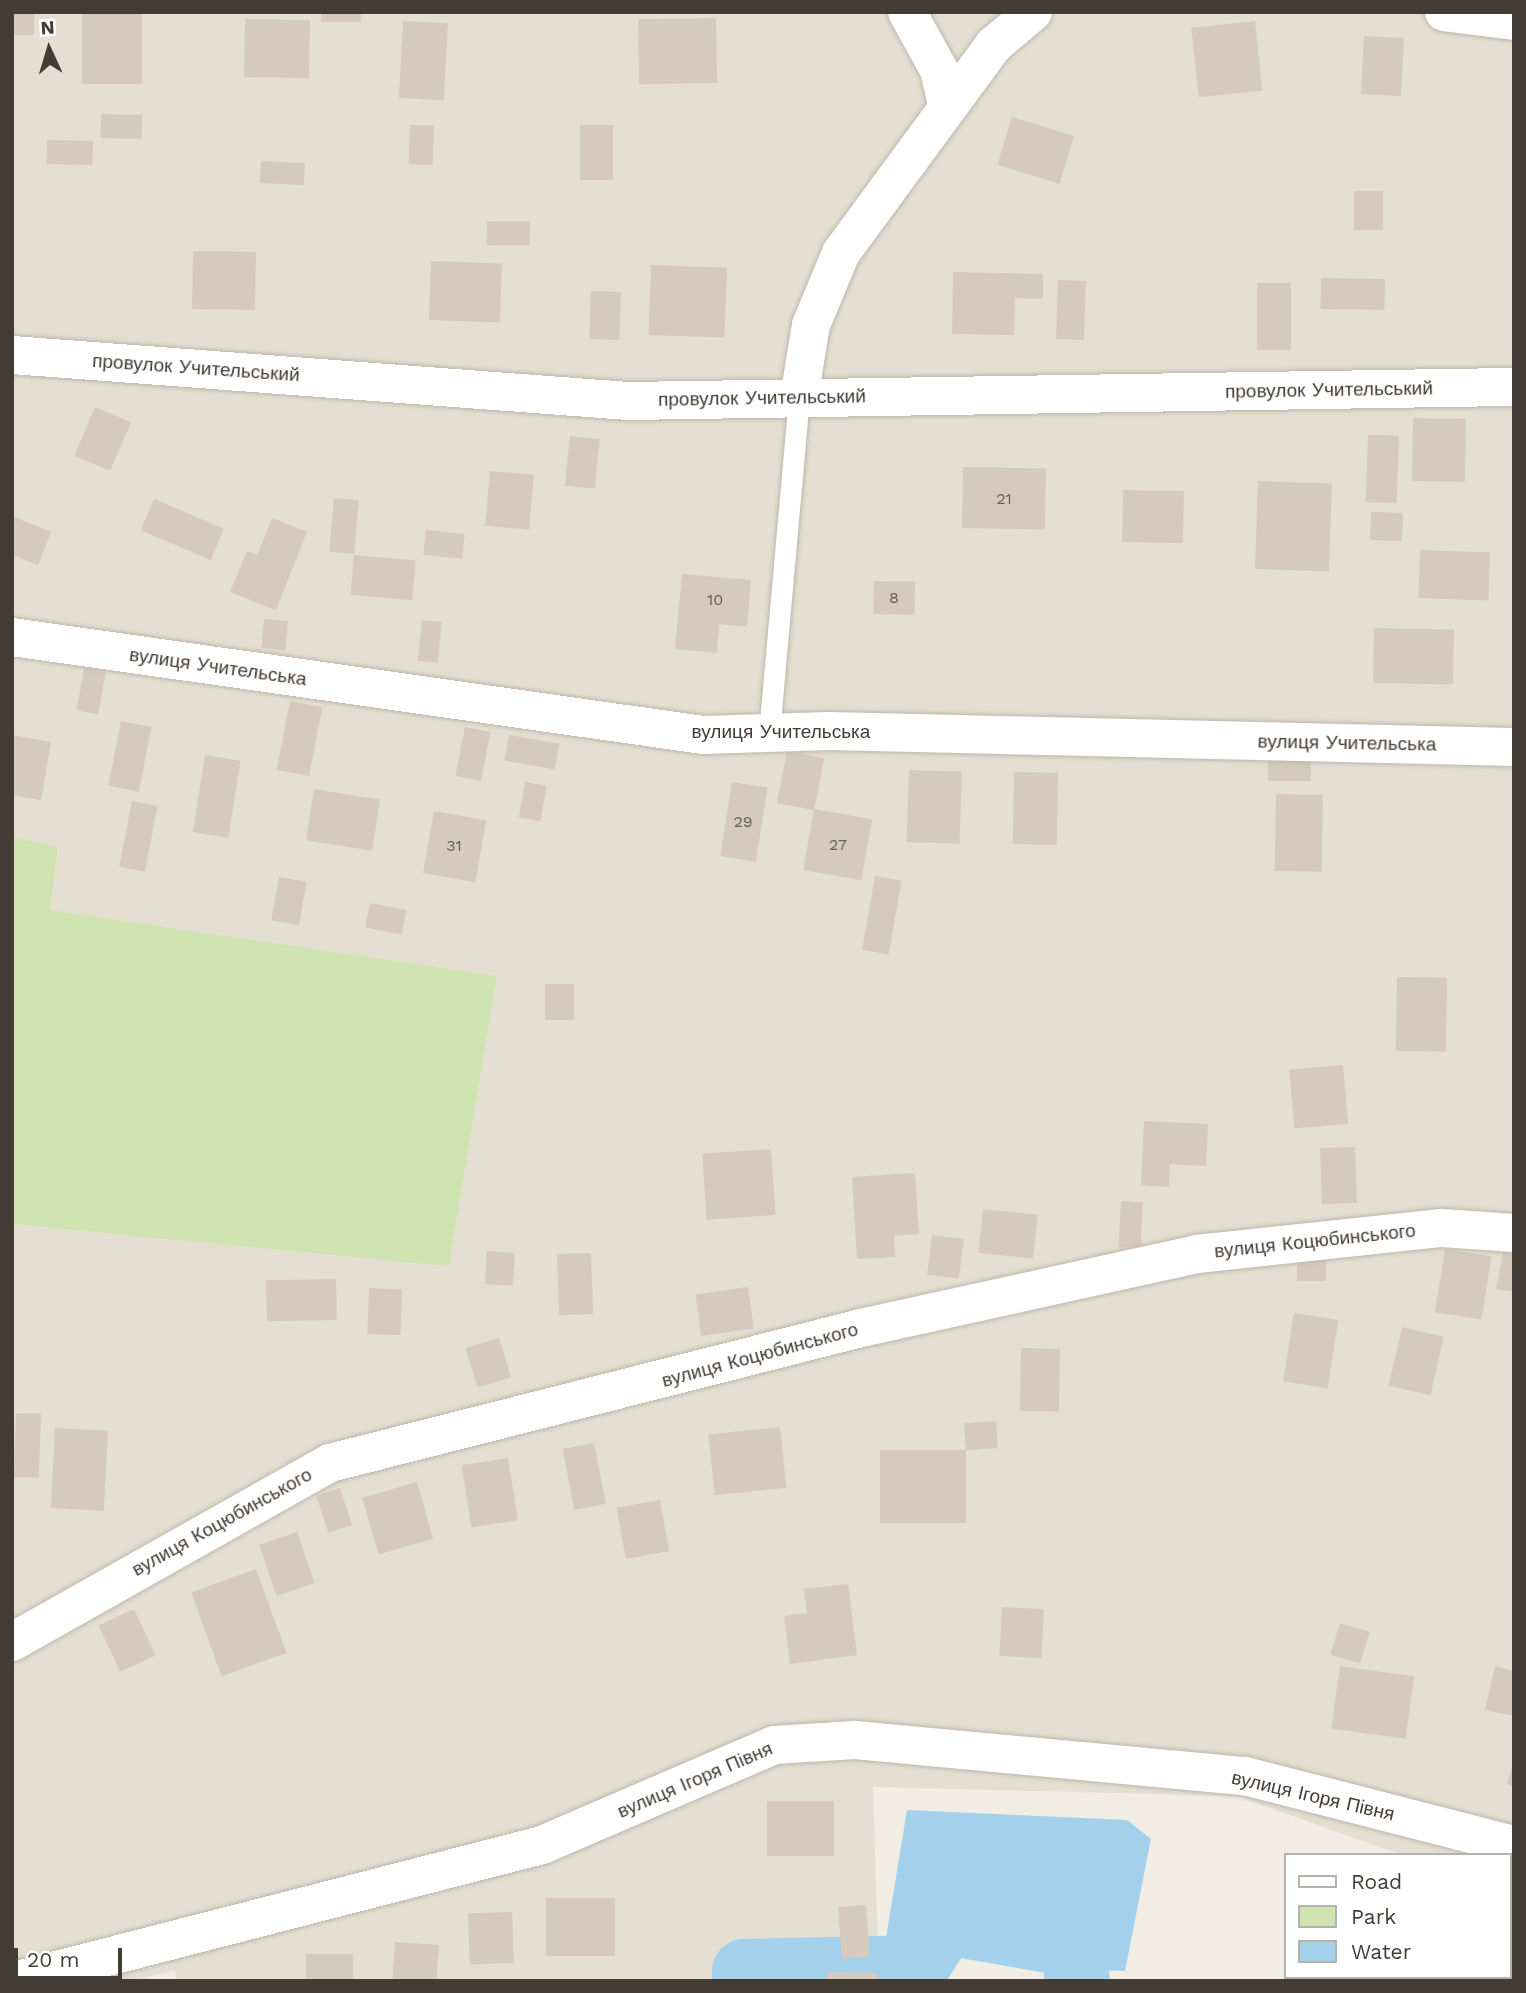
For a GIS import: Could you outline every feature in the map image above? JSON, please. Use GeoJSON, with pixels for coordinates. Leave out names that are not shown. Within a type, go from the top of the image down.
{"type":"FeatureCollection","features":[{"type":"Feature","properties":{"kind":"street"},"geometry":{"type":"LineString","coordinates":[[907,12],[939,69],[947,106]]}},
{"type":"Feature","properties":{"kind":"street"},"geometry":{"type":"LineString","coordinates":[[799,398],[811,325],[841,253],[994,45],[1033,12]]}},
{"type":"Feature","properties":{"kind":"street"},"geometry":{"type":"LineString","coordinates":[[1444,12],[1514,21]]}},
{"type":"Feature","properties":{"kind":"street","name":"провулок Учительський"},"geometry":{"type":"LineString","coordinates":[[12,355],[628,401],[1514,387]]}},
{"type":"Feature","properties":{"kind":"street","name":"вулиця Учительська"},"geometry":{"type":"LineString","coordinates":[[12,637],[703,735],[769,733],[1514,747]]}},
{"type":"Feature","properties":{"kind":"street","name":"вулиця Коцюбинського"},"geometry":{"type":"LineString","coordinates":[[12,1642],[330,1463],[861,1328],[1197,1254],[1441,1228],[1514,1233]]}},
{"type":"Feature","properties":{"kind":"street","name":"вулиця Ігоря Півня"},"geometry":{"type":"LineString","coordinates":[[14,1981],[542,1845],[774,1745],[855,1740],[1245,1776],[1514,1845]]}},
{"type":"Feature","properties":{"kind":"lane"},"geometry":{"type":"LineString","coordinates":[[769,733],[799,398]]}},
{"type":"Feature","properties":{"kind":"shaded area"},"geometry":{"type":"Polygon","coordinates":[[[12,12],[1514,12],[1514,1895],[1512,1853],[1396,1853],[1236,1796],[873,1787],[879,1981],[177,1981],[175,1970],[133,1981],[12,1981],[12,1224],[449,1265],[497,976],[50,910],[58,848],[12,837],[12,12]]]}},
{"type":"Feature","properties":{"kind":"green space"},"geometry":{"type":"Polygon","coordinates":[[[12,837],[58,847],[50,910],[497,976],[449,1266],[12,1224],[12,837]]]}},
{"type":"Feature","properties":{"kind":"water"},"geometry":{"type":"Polygon","coordinates":[[[907,1810],[1127,1820],[1151,1839],[1125,1971],[1011,1967],[987,1946],[923,1944],[899,1958],[886,1938],[907,1810]]]}},
{"type":"Feature","properties":{"kind":"building"},"geometry":{"type":"Polygon","coordinates":[[[12,12],[34,12],[34,35],[12,35],[12,12]]]}},
{"type":"Feature","properties":{"kind":"building"},"geometry":{"type":"Polygon","coordinates":[[[82,12],[142,12],[142,84],[82,84],[82,12]]]}},
{"type":"Feature","properties":{"kind":"building"},"geometry":{"type":"Polygon","coordinates":[[[321,12],[361,12],[361,22],[321,22],[321,12]]]}},
{"type":"Feature","properties":{"kind":"building"},"geometry":{"type":"Polygon","coordinates":[[[716,18],[717,83],[639,84],[638,19],[716,18]]]}},
{"type":"Feature","properties":{"kind":"building"},"geometry":{"type":"Polygon","coordinates":[[[245,19],[310,20],[309,78],[244,77],[245,19]]]}},
{"type":"Feature","properties":{"kind":"building"},"geometry":{"type":"Polygon","coordinates":[[[403,21],[448,23],[444,100],[399,98],[403,21]]]}},
{"type":"Feature","properties":{"kind":"building"},"geometry":{"type":"Polygon","coordinates":[[[1255,21],[1262,91],[1199,97],[1191,28],[1255,21]]]}},
{"type":"Feature","properties":{"kind":"building"},"geometry":{"type":"Polygon","coordinates":[[[1364,36],[1404,38],[1401,96],[1361,94],[1364,36]]]}},
{"type":"Feature","properties":{"kind":"building"},"geometry":{"type":"Polygon","coordinates":[[[101,114],[142,115],[142,139],[101,138],[101,114]]]}},
{"type":"Feature","properties":{"kind":"building"},"geometry":{"type":"Polygon","coordinates":[[[1012,117],[1074,136],[1060,184],[997,165],[1012,117]]]}},
{"type":"Feature","properties":{"kind":"building"},"geometry":{"type":"Polygon","coordinates":[[[410,125],[434,126],[433,165],[409,164],[410,125]]]}},
{"type":"Feature","properties":{"kind":"building"},"geometry":{"type":"Polygon","coordinates":[[[580,125],[613,125],[613,180],[580,180],[580,125]]]}},
{"type":"Feature","properties":{"kind":"building"},"geometry":{"type":"Polygon","coordinates":[[[47,140],[93,141],[93,165],[47,164],[47,140]]]}},
{"type":"Feature","properties":{"kind":"building"},"geometry":{"type":"Polygon","coordinates":[[[261,161],[305,163],[304,185],[260,183],[261,161]]]}},
{"type":"Feature","properties":{"kind":"building"},"geometry":{"type":"Polygon","coordinates":[[[1354,191],[1383,191],[1383,230],[1354,230],[1354,191]]]}},
{"type":"Feature","properties":{"kind":"building"},"geometry":{"type":"Polygon","coordinates":[[[487,221],[530,222],[530,246],[487,245],[487,221]]]}},
{"type":"Feature","properties":{"kind":"building"},"geometry":{"type":"Polygon","coordinates":[[[193,251],[256,252],[255,310],[192,309],[193,251]]]}},
{"type":"Feature","properties":{"kind":"building"},"geometry":{"type":"Polygon","coordinates":[[[431,261],[502,263],[500,322],[429,320],[431,261]]]}},
{"type":"Feature","properties":{"kind":"building"},"geometry":{"type":"Polygon","coordinates":[[[651,265],[727,268],[725,338],[649,335],[651,265]]]}},
{"type":"Feature","properties":{"kind":"building"},"geometry":{"type":"Polygon","coordinates":[[[953,272],[1043,274],[1043,299],[1015,298],[1014,335],[952,334],[953,272]]]}},
{"type":"Feature","properties":{"kind":"building"},"geometry":{"type":"Polygon","coordinates":[[[1321,278],[1385,279],[1384,310],[1320,309],[1321,278]]]}},
{"type":"Feature","properties":{"kind":"building"},"geometry":{"type":"Polygon","coordinates":[[[1058,280],[1086,281],[1084,340],[1056,339],[1058,280]]]}},
{"type":"Feature","properties":{"kind":"building"},"geometry":{"type":"Polygon","coordinates":[[[1257,283],[1291,283],[1291,350],[1257,350],[1257,283]]]}},
{"type":"Feature","properties":{"kind":"building"},"geometry":{"type":"Polygon","coordinates":[[[591,291],[621,292],[619,340],[589,339],[591,291]]]}},
{"type":"Feature","properties":{"kind":"building"},"geometry":{"type":"Polygon","coordinates":[[[95,407],[131,422],[110,471],[74,456],[95,407]]]}},
{"type":"Feature","properties":{"kind":"building"},"geometry":{"type":"Polygon","coordinates":[[[1413,418],[1466,419],[1465,482],[1412,481],[1413,418]]]}},
{"type":"Feature","properties":{"kind":"building"},"geometry":{"type":"Polygon","coordinates":[[[1368,435],[1399,436],[1397,503],[1366,502],[1368,435]]]}},
{"type":"Feature","properties":{"kind":"building"},"geometry":{"type":"Polygon","coordinates":[[[570,436],[600,439],[595,489],[565,486],[570,436]]]}},
{"type":"Feature","properties":{"kind":"building"},"geometry":{"type":"Polygon","coordinates":[[[963,467],[1046,468],[1045,529],[962,528],[963,467]]]}},
{"type":"Feature","properties":{"kind":"building"},"geometry":{"type":"Polygon","coordinates":[[[490,471],[534,475],[529,530],[485,526],[490,471]]]}},
{"type":"Feature","properties":{"kind":"building"},"geometry":{"type":"Polygon","coordinates":[[[1258,481],[1332,484],[1329,572],[1255,569],[1258,481]]]}},
{"type":"Feature","properties":{"kind":"building"},"geometry":{"type":"Polygon","coordinates":[[[1123,490],[1184,491],[1183,543],[1122,542],[1123,490]]]}},
{"type":"Feature","properties":{"kind":"building"},"geometry":{"type":"Polygon","coordinates":[[[334,498],[359,500],[354,554],[329,552],[334,498]]]}},
{"type":"Feature","properties":{"kind":"building"},"geometry":{"type":"Polygon","coordinates":[[[154,499],[224,529],[211,560],[141,530],[154,499]]]}},
{"type":"Feature","properties":{"kind":"building"},"geometry":{"type":"Polygon","coordinates":[[[1371,512],[1403,513],[1402,541],[1370,540],[1371,512]]]}},
{"type":"Feature","properties":{"kind":"building"},"geometry":{"type":"Polygon","coordinates":[[[12,516],[51,532],[38,565],[12,555],[12,516]]]}},
{"type":"Feature","properties":{"kind":"building"},"geometry":{"type":"Polygon","coordinates":[[[272,518],[307,532],[276,610],[230,592],[247,551],[257,555],[272,518]]]}},
{"type":"Feature","properties":{"kind":"building"},"geometry":{"type":"Polygon","coordinates":[[[426,530],[465,534],[462,559],[423,555],[426,530]]]}},
{"type":"Feature","properties":{"kind":"building"},"geometry":{"type":"Polygon","coordinates":[[[1420,550],[1490,552],[1488,600],[1418,598],[1420,550]]]}},
{"type":"Feature","properties":{"kind":"building"},"geometry":{"type":"Polygon","coordinates":[[[354,555],[416,560],[412,600],[351,595],[354,555]]]}},
{"type":"Feature","properties":{"kind":"building"},"geometry":{"type":"Polygon","coordinates":[[[682,574],[751,580],[747,627],[719,624],[717,653],[675,649],[682,574]]]}},
{"type":"Feature","properties":{"kind":"building"},"geometry":{"type":"Polygon","coordinates":[[[874,581],[915,582],[914,615],[873,614],[874,581]]]}},
{"type":"Feature","properties":{"kind":"building"},"geometry":{"type":"Polygon","coordinates":[[[264,619],[288,621],[285,650],[261,648],[264,619]]]}},
{"type":"Feature","properties":{"kind":"building"},"geometry":{"type":"Polygon","coordinates":[[[422,620],[442,622],[438,663],[418,661],[422,620]]]}},
{"type":"Feature","properties":{"kind":"building"},"geometry":{"type":"Polygon","coordinates":[[[1374,628],[1454,629],[1453,684],[1373,683],[1374,628]]]}},
{"type":"Feature","properties":{"kind":"building"},"geometry":{"type":"Polygon","coordinates":[[[84,668],[106,672],[98,714],[77,710],[84,668]]]}},
{"type":"Feature","properties":{"kind":"building"},"geometry":{"type":"Polygon","coordinates":[[[290,701],[322,707],[309,776],[277,770],[290,701]]]}},
{"type":"Feature","properties":{"kind":"building"},"geometry":{"type":"Polygon","coordinates":[[[121,721],[151,727],[139,792],[108,786],[121,721]]]}},
{"type":"Feature","properties":{"kind":"building"},"geometry":{"type":"Polygon","coordinates":[[[465,727],[491,732],[481,781],[455,776],[465,727]]]}},
{"type":"Feature","properties":{"kind":"building"},"geometry":{"type":"Polygon","coordinates":[[[12,735],[51,742],[41,800],[12,795],[12,735]]]}},
{"type":"Feature","properties":{"kind":"building"},"geometry":{"type":"Polygon","coordinates":[[[509,735],[559,744],[555,769],[504,761],[509,735]]]}},
{"type":"Feature","properties":{"kind":"building"},"geometry":{"type":"Polygon","coordinates":[[[1268,747],[1311,747],[1311,781],[1268,781],[1268,747]]]}},
{"type":"Feature","properties":{"kind":"building"},"geometry":{"type":"Polygon","coordinates":[[[787,751],[824,758],[814,810],[777,803],[787,751]]]}},
{"type":"Feature","properties":{"kind":"building"},"geometry":{"type":"Polygon","coordinates":[[[205,755],[241,761],[228,838],[193,832],[205,755]]]}},
{"type":"Feature","properties":{"kind":"building"},"geometry":{"type":"Polygon","coordinates":[[[909,770],[962,772],[959,844],[906,842],[909,770]]]}},
{"type":"Feature","properties":{"kind":"building"},"geometry":{"type":"Polygon","coordinates":[[[1014,772],[1058,773],[1057,845],[1013,844],[1014,772]]]}},
{"type":"Feature","properties":{"kind":"building"},"geometry":{"type":"Polygon","coordinates":[[[525,782],[547,786],[540,821],[519,817],[525,782]]]}},
{"type":"Feature","properties":{"kind":"building"},"geometry":{"type":"Polygon","coordinates":[[[732,782],[768,788],[756,862],[720,856],[732,782]]]}},
{"type":"Feature","properties":{"kind":"building"},"geometry":{"type":"Polygon","coordinates":[[[314,789],[380,799],[372,851],[306,840],[314,789]]]}},
{"type":"Feature","properties":{"kind":"building"},"geometry":{"type":"Polygon","coordinates":[[[1276,794],[1323,795],[1322,872],[1275,871],[1276,794]]]}},
{"type":"Feature","properties":{"kind":"building"},"geometry":{"type":"Polygon","coordinates":[[[132,801],[158,806],[145,872],[119,867],[132,801]]]}},
{"type":"Feature","properties":{"kind":"building"},"geometry":{"type":"Polygon","coordinates":[[[814,809],[872,819],[861,880],[803,870],[814,809]]]}},
{"type":"Feature","properties":{"kind":"building"},"geometry":{"type":"Polygon","coordinates":[[[434,811],[486,820],[475,882],[423,873],[434,811]]]}},
{"type":"Feature","properties":{"kind":"building"},"geometry":{"type":"Polygon","coordinates":[[[875,876],[902,881],[889,955],[862,950],[875,876]]]}},
{"type":"Feature","properties":{"kind":"building"},"geometry":{"type":"Polygon","coordinates":[[[279,877],[307,882],[299,925],[271,920],[279,877]]]}},
{"type":"Feature","properties":{"kind":"building"},"geometry":{"type":"Polygon","coordinates":[[[370,903],[406,910],[402,935],[365,928],[370,903]]]}},
{"type":"Feature","properties":{"kind":"building"},"geometry":{"type":"Polygon","coordinates":[[[1397,977],[1447,978],[1446,1052],[1396,1051],[1397,977]]]}},
{"type":"Feature","properties":{"kind":"building"},"geometry":{"type":"Polygon","coordinates":[[[545,984],[574,984],[574,1020],[545,1020],[545,984]]]}},
{"type":"Feature","properties":{"kind":"building"},"geometry":{"type":"Polygon","coordinates":[[[1343,1065],[1348,1124],[1294,1128],[1289,1070],[1343,1065]]]}},
{"type":"Feature","properties":{"kind":"building"},"geometry":{"type":"Polygon","coordinates":[[[1144,1121],[1208,1124],[1206,1166],[1170,1164],[1169,1187],[1141,1185],[1144,1121]]]}},
{"type":"Feature","properties":{"kind":"building"},"geometry":{"type":"Polygon","coordinates":[[[1355,1147],[1357,1203],[1322,1204],[1320,1148],[1355,1147]]]}},
{"type":"Feature","properties":{"kind":"building"},"geometry":{"type":"Polygon","coordinates":[[[771,1149],[776,1215],[707,1220],[702,1154],[771,1149]]]}},
{"type":"Feature","properties":{"kind":"building"},"geometry":{"type":"Polygon","coordinates":[[[915,1173],[919,1234],[894,1236],[895,1257],[857,1259],[852,1177],[915,1173]]]}},
{"type":"Feature","properties":{"kind":"building"},"geometry":{"type":"Polygon","coordinates":[[[1121,1201],[1143,1202],[1141,1248],[1119,1247],[1121,1201]]]}},
{"type":"Feature","properties":{"kind":"building"},"geometry":{"type":"Polygon","coordinates":[[[983,1209],[1038,1215],[1033,1259],[978,1253],[983,1209]]]}},
{"type":"Feature","properties":{"kind":"building"},"geometry":{"type":"Polygon","coordinates":[[[932,1235],[964,1239],[959,1279],[927,1275],[932,1235]]]}},
{"type":"Feature","properties":{"kind":"building"},"geometry":{"type":"Polygon","coordinates":[[[1505,1243],[1514,1245],[1514,1292],[1496,1289],[1505,1243]]]}},
{"type":"Feature","properties":{"kind":"building"},"geometry":{"type":"Polygon","coordinates":[[[1445,1249],[1491,1256],[1481,1320],[1435,1312],[1445,1249]]]}},
{"type":"Feature","properties":{"kind":"building"},"geometry":{"type":"Polygon","coordinates":[[[487,1251],[515,1253],[513,1286],[485,1284],[487,1251]]]}},
{"type":"Feature","properties":{"kind":"building"},"geometry":{"type":"Polygon","coordinates":[[[591,1253],[593,1314],[559,1315],[557,1254],[591,1253]]]}},
{"type":"Feature","properties":{"kind":"building"},"geometry":{"type":"Polygon","coordinates":[[[1297,1254],[1326,1254],[1326,1281],[1297,1281],[1297,1254]]]}},
{"type":"Feature","properties":{"kind":"building"},"geometry":{"type":"Polygon","coordinates":[[[336,1279],[337,1320],[267,1321],[266,1280],[336,1279]]]}},
{"type":"Feature","properties":{"kind":"building"},"geometry":{"type":"Polygon","coordinates":[[[748,1287],[754,1329],[701,1336],[696,1294],[748,1287]]]}},
{"type":"Feature","properties":{"kind":"building"},"geometry":{"type":"Polygon","coordinates":[[[369,1288],[402,1289],[400,1335],[367,1334],[369,1288]]]}},
{"type":"Feature","properties":{"kind":"building"},"geometry":{"type":"Polygon","coordinates":[[[1294,1313],[1338,1320],[1328,1388],[1283,1381],[1294,1313]]]}},
{"type":"Feature","properties":{"kind":"building"},"geometry":{"type":"Polygon","coordinates":[[[1402,1327],[1444,1337],[1430,1395],[1389,1385],[1402,1327]]]}},
{"type":"Feature","properties":{"kind":"building"},"geometry":{"type":"Polygon","coordinates":[[[499,1338],[511,1377],[478,1387],[466,1348],[499,1338]]]}},
{"type":"Feature","properties":{"kind":"building"},"geometry":{"type":"Polygon","coordinates":[[[1021,1348],[1060,1349],[1059,1412],[1020,1411],[1021,1348]]]}},
{"type":"Feature","properties":{"kind":"building"},"geometry":{"type":"Polygon","coordinates":[[[16,1413],[41,1414],[39,1478],[14,1477],[16,1413]]]}},
{"type":"Feature","properties":{"kind":"building"},"geometry":{"type":"Polygon","coordinates":[[[996,1421],[998,1448],[966,1450],[964,1423],[996,1421]]]}},
{"type":"Feature","properties":{"kind":"building"},"geometry":{"type":"Polygon","coordinates":[[[780,1427],[786,1488],[715,1495],[708,1435],[780,1427]]]}},
{"type":"Feature","properties":{"kind":"building"},"geometry":{"type":"Polygon","coordinates":[[[55,1428],[108,1431],[104,1511],[51,1508],[55,1428]]]}},
{"type":"Feature","properties":{"kind":"building"},"geometry":{"type":"Polygon","coordinates":[[[594,1443],[606,1504],[574,1510],[563,1449],[594,1443]]]}},
{"type":"Feature","properties":{"kind":"building"},"geometry":{"type":"Polygon","coordinates":[[[880,1450],[966,1450],[966,1523],[880,1523],[880,1450]]]}},
{"type":"Feature","properties":{"kind":"building"},"geometry":{"type":"Polygon","coordinates":[[[508,1458],[518,1520],[471,1528],[462,1465],[508,1458]]]}},
{"type":"Feature","properties":{"kind":"building"},"geometry":{"type":"Polygon","coordinates":[[[417,1482],[433,1539],[378,1554],[362,1498],[417,1482]]]}},
{"type":"Feature","properties":{"kind":"building"},"geometry":{"type":"Polygon","coordinates":[[[340,1488],[352,1525],[328,1533],[316,1496],[340,1488]]]}},
{"type":"Feature","properties":{"kind":"building"},"geometry":{"type":"Polygon","coordinates":[[[660,1500],[669,1551],[626,1559],[617,1508],[660,1500]]]}},
{"type":"Feature","properties":{"kind":"building"},"geometry":{"type":"Polygon","coordinates":[[[297,1532],[315,1583],[277,1596],[259,1545],[297,1532]]]}},
{"type":"Feature","properties":{"kind":"building"},"geometry":{"type":"Polygon","coordinates":[[[256,1569],[286,1653],[222,1676],[191,1593],[256,1569]]]}},
{"type":"Feature","properties":{"kind":"building"},"geometry":{"type":"Polygon","coordinates":[[[848,1584],[857,1655],[790,1664],[784,1616],[807,1613],[804,1589],[848,1584]]]}},
{"type":"Feature","properties":{"kind":"building"},"geometry":{"type":"Polygon","coordinates":[[[1002,1607],[1044,1609],[1041,1658],[999,1656],[1002,1607]]]}},
{"type":"Feature","properties":{"kind":"building"},"geometry":{"type":"Polygon","coordinates":[[[134,1609],[156,1655],[120,1672],[99,1625],[134,1609]]]}},
{"type":"Feature","properties":{"kind":"building"},"geometry":{"type":"Polygon","coordinates":[[[1340,1623],[1370,1632],[1360,1664],[1330,1655],[1340,1623]]]}},
{"type":"Feature","properties":{"kind":"building"},"geometry":{"type":"Polygon","coordinates":[[[1340,1666],[1414,1676],[1406,1739],[1331,1728],[1340,1666]]]}},
{"type":"Feature","properties":{"kind":"building"},"geometry":{"type":"Polygon","coordinates":[[[1495,1666],[1514,1671],[1514,1716],[1485,1710],[1495,1666]]]}},
{"type":"Feature","properties":{"kind":"building"},"geometry":{"type":"Polygon","coordinates":[[[1514,1761],[1514,1786],[1507,1784],[1514,1761]]]}},
{"type":"Feature","properties":{"kind":"building"},"geometry":{"type":"Polygon","coordinates":[[[767,1801],[834,1801],[834,1856],[767,1856],[767,1801]]]}},
{"type":"Feature","properties":{"kind":"building"},"geometry":{"type":"Polygon","coordinates":[[[546,1898],[615,1898],[615,1956],[546,1956],[546,1898]]]}},
{"type":"Feature","properties":{"kind":"building"},"geometry":{"type":"Polygon","coordinates":[[[866,1905],[870,1957],[842,1959],[838,1907],[866,1905]]]}},
{"type":"Feature","properties":{"kind":"building"},"geometry":{"type":"Polygon","coordinates":[[[512,1912],[514,1963],[470,1965],[468,1914],[512,1912]]]}},
{"type":"Feature","properties":{"kind":"building"},"geometry":{"type":"Polygon","coordinates":[[[395,1942],[439,1945],[436,1981],[392,1981],[395,1942]]]}},
{"type":"Feature","properties":{"kind":"building"},"geometry":{"type":"Polygon","coordinates":[[[306,1954],[353,1954],[353,1981],[306,1981],[306,1954]]]}},
{"type":"Feature","properties":{"kind":"building"},"geometry":{"type":"Polygon","coordinates":[[[827,1972],[877,1973],[877,1981],[827,1981],[827,1972]]]}},
{"type":"Feature","properties":{"kind":"waterway"},"geometry":{"type":"LineString","coordinates":[[744,1981],[744,1971],[916,1967],[945,1922],[1073,1944],[1077,1981]]}}]}
